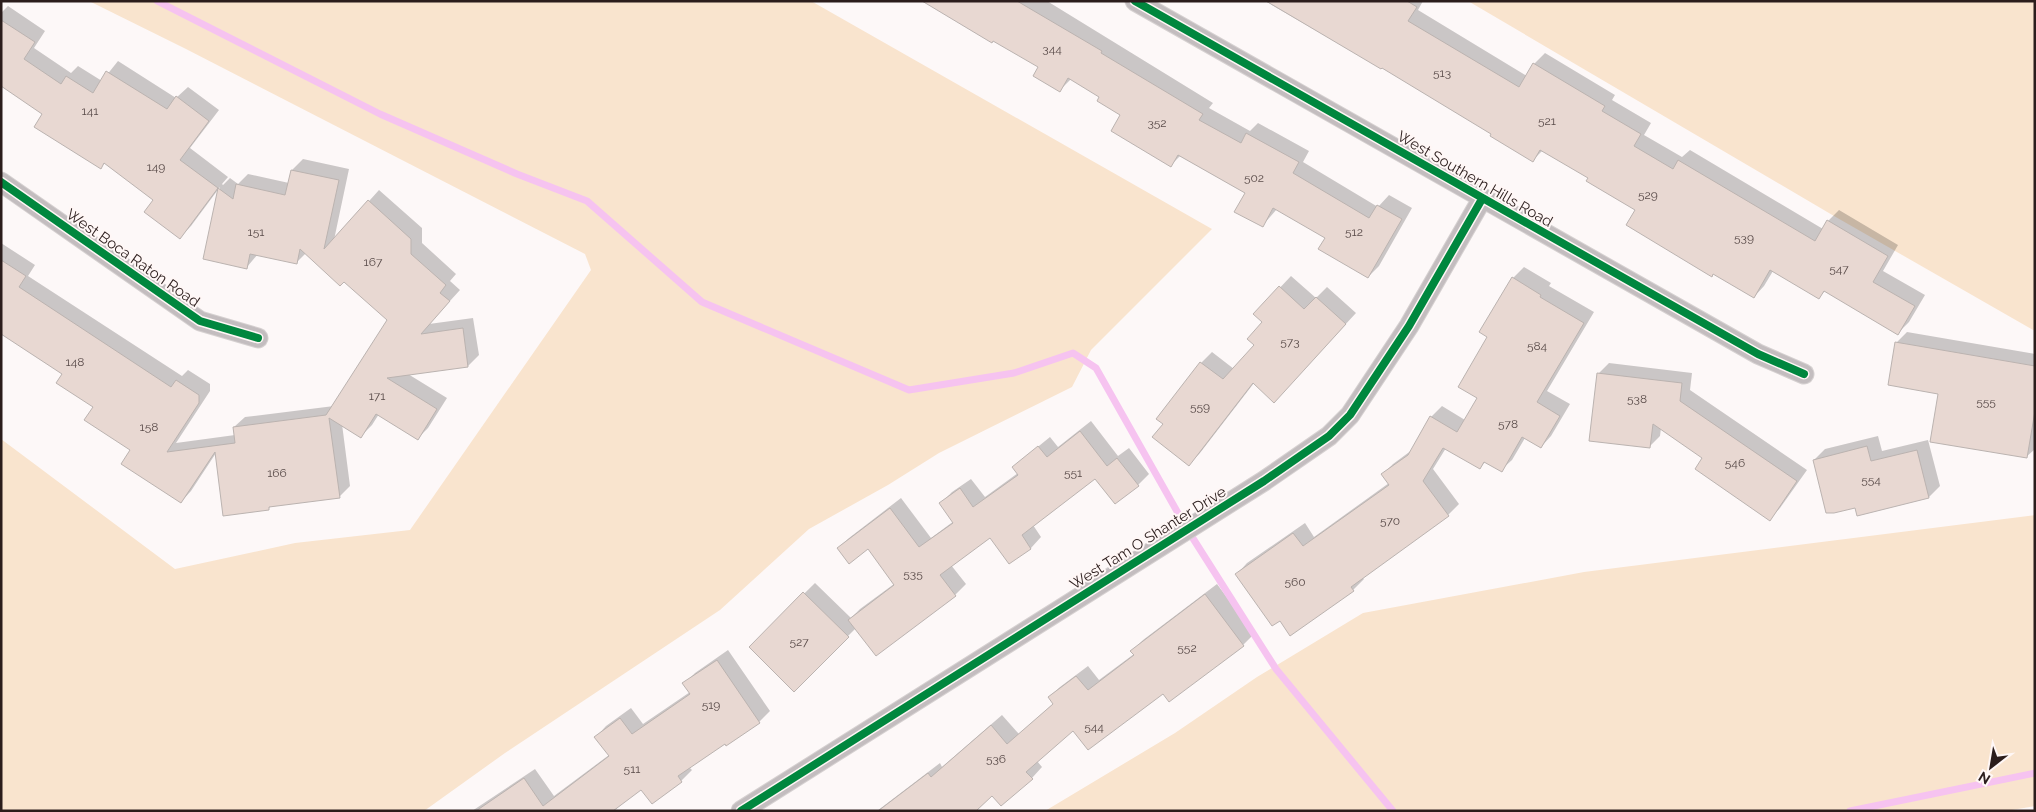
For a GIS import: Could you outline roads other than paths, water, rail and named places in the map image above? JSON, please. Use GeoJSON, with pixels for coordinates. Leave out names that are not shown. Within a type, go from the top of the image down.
{"type":"FeatureCollection","features":[{"type":"Feature","properties":{"kind":"street","name":"West Southern Hills Road"},"geometry":{"type":"LineString","coordinates":[[1135,1],[1758,354],[1804,374]]}},
{"type":"Feature","properties":{"kind":"street","name":"West Boca Raton Road"},"geometry":{"type":"LineString","coordinates":[[1,182],[200,321],[258,338]]}},
{"type":"Feature","properties":{"kind":"street","name":"West Tam O Shanter Drive"},"geometry":{"type":"LineString","coordinates":[[740,811],[1241,495],[1329,436],[1350,415],[1367,392],[1409,326],[1482,199]]}},
{"type":"Feature","properties":{"kind":"waterway"},"geometry":{"type":"LineString","coordinates":[[157,1],[380,114],[517,174],[587,201],[702,302],[909,390],[1014,373],[1073,353],[1096,368],[1187,529],[1276,669],[1393,811]]}},
{"type":"Feature","properties":{"kind":"waterway"},"geometry":{"type":"LineString","coordinates":[[1850,811],[2035,773]]}}]}
